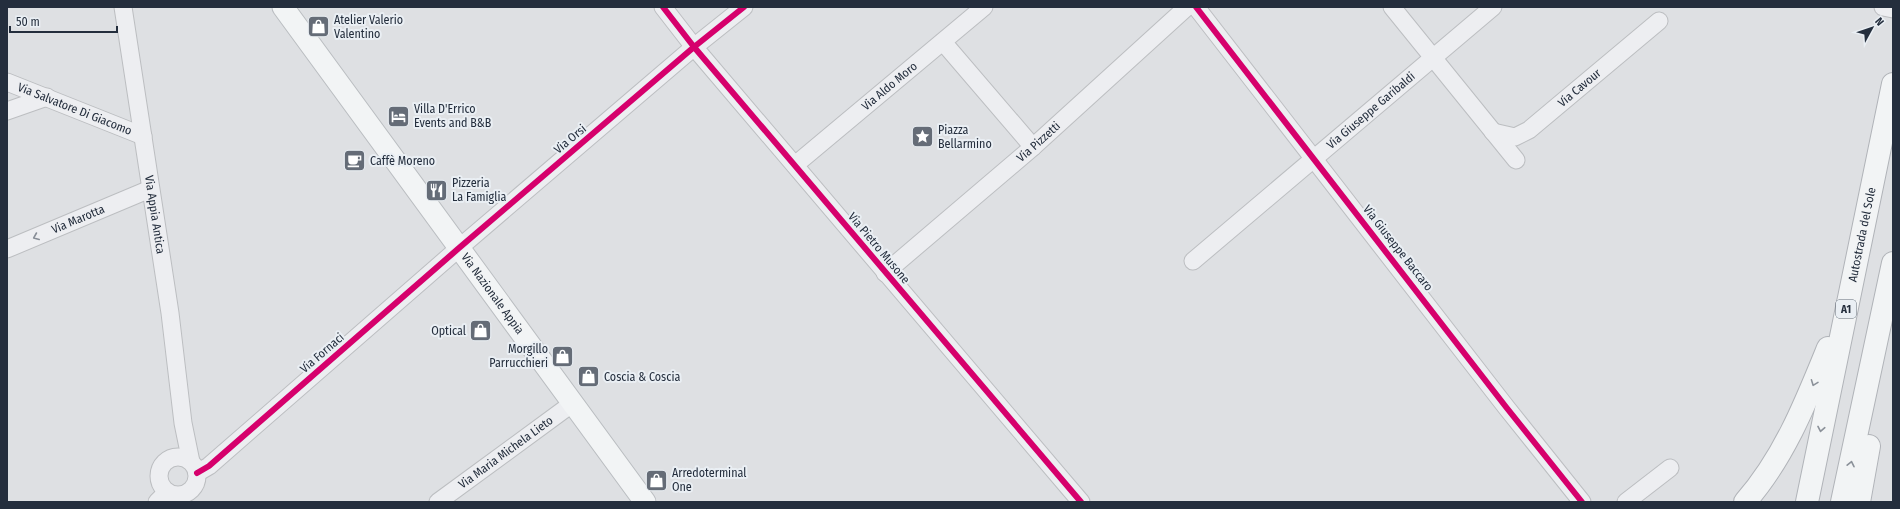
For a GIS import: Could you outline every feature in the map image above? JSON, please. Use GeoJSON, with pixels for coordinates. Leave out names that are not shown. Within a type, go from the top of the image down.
{"type":"FeatureCollection","features":[{"type":"Feature","properties":{"kind":"highway","name":"Autostrada del Sole"},"geometry":{"type":"LineString","coordinates":[[1807,502],[1893,84]]}},
{"type":"Feature","properties":{"kind":"highway"},"geometry":{"type":"LineString","coordinates":[[1746,502],[1760,485],[1784,448],[1810,393],[1838,321],[1886,116]]}},
{"type":"Feature","properties":{"kind":"highway"},"geometry":{"type":"LineString","coordinates":[[1842,502],[1893,263]]}},
{"type":"Feature","properties":{"kind":"highway"},"geometry":{"type":"LineString","coordinates":[[1859,502],[1893,318]]}},
{"type":"Feature","properties":{"kind":"main road","name":"Via Nazionale Appia"},"geometry":{"type":"LineString","coordinates":[[289,9],[459,248],[645,502]]}},
{"type":"Feature","properties":{"kind":"street","name":"Via Appia Antica"},"geometry":{"type":"LineString","coordinates":[[123,7],[170,313],[183,423],[195,472]]}},
{"type":"Feature","properties":{"kind":"street","name":"Via Pietro Musone"},"geometry":{"type":"LineString","coordinates":[[663,7],[694,47],[1081,502]]}},
{"type":"Feature","properties":{"kind":"street","name":"Via Orsi"},"geometry":{"type":"LineString","coordinates":[[459,248],[694,47],[744,7]]}},
{"type":"Feature","properties":{"kind":"street","name":"Via Aldo Moro"},"geometry":{"type":"LineString","coordinates":[[795,165],[984,7]]}},
{"type":"Feature","properties":{"kind":"street","name":"Via Pizzetti"},"geometry":{"type":"LineString","coordinates":[[886,272],[1033,146],[1187,7]]}},
{"type":"Feature","properties":{"kind":"street","name":"Via Giuseppe Baccaro"},"geometry":{"type":"LineString","coordinates":[[1196,7],[1315,158],[1506,407],[1582,502]]}},
{"type":"Feature","properties":{"kind":"street"},"geometry":{"type":"LineString","coordinates":[[1392,7],[1516,160]]}},
{"type":"Feature","properties":{"kind":"street","name":"Via Giuseppe Garibaldi"},"geometry":{"type":"LineString","coordinates":[[1193,261],[1493,7]]}},
{"type":"Feature","properties":{"kind":"street"},"geometry":{"type":"LineString","coordinates":[[1883,7],[1893,9]]}},
{"type":"Feature","properties":{"kind":"street","name":"Via Cavour"},"geometry":{"type":"LineString","coordinates":[[1493,132],[1515,137],[1529,130],[1659,21]]}},
{"type":"Feature","properties":{"kind":"street"},"geometry":{"type":"LineString","coordinates":[[943,42],[1033,146]]}},
{"type":"Feature","properties":{"kind":"street","name":"Via Salvatore Di Giacomo"},"geometry":{"type":"LineString","coordinates":[[7,82],[143,136]]}},
{"type":"Feature","properties":{"kind":"street"},"geometry":{"type":"LineString","coordinates":[[7,111],[47,97]]}},
{"type":"Feature","properties":{"kind":"street","name":"Via Marotta"},"geometry":{"type":"LineString","coordinates":[[7,249],[150,189]]}},
{"type":"Feature","properties":{"kind":"street","name":"Via Fornaci"},"geometry":{"type":"LineString","coordinates":[[195,472],[209,466],[459,248]]}},
{"type":"Feature","properties":{"kind":"street","name":"Via Maria Michela Lieto"},"geometry":{"type":"LineString","coordinates":[[438,502],[573,403]]}},
{"type":"Feature","properties":{"kind":"street","name":"Via Appia Antica"},"geometry":{"type":"LineString","coordinates":[[174,457],[183,423]]}},
{"type":"Feature","properties":{"kind":"street"},"geometry":{"type":"LineString","coordinates":[[180,456],[195,472],[191,499],[179,495],[162,497],[158,475],[163,463],[174,457],[180,456]]}},
{"type":"Feature","properties":{"kind":"street"},"geometry":{"type":"LineString","coordinates":[[1626,502],[1670,468]]}},
{"type":"Feature","properties":{"kind":"cycle path"},"geometry":{"type":"LineString","coordinates":[[663,7],[694,47],[1081,502]]}},
{"type":"Feature","properties":{"kind":"cycle path"},"geometry":{"type":"LineString","coordinates":[[197,473],[209,466],[459,248],[694,47],[744,7]]}},
{"type":"Feature","properties":{"kind":"cycle path"},"geometry":{"type":"LineString","coordinates":[[1196,7],[1506,407],[1582,502]]}},
{"type":"Feature","properties":{"kind":"place","name":"Atelier Valerio Valentino"},"geometry":{"type":"Point","coordinates":[319,27]}},
{"type":"Feature","properties":{"kind":"place","name":"Villa D'Errico Events and B&B"},"geometry":{"type":"Point","coordinates":[398,116]}},
{"type":"Feature","properties":{"kind":"place","name":"Piazza Bellarmino"},"geometry":{"type":"Point","coordinates":[922,137]}},
{"type":"Feature","properties":{"kind":"place","name":"Caffè Moreno"},"geometry":{"type":"Point","coordinates":[355,161]}},
{"type":"Feature","properties":{"kind":"place","name":"Pizzeria La Famiglia"},"geometry":{"type":"Point","coordinates":[436,190]}},
{"type":"Feature","properties":{"kind":"place","name":"Optical"},"geometry":{"type":"Point","coordinates":[481,331]}},
{"type":"Feature","properties":{"kind":"place","name":"Morgillo Parrucchieri"},"geometry":{"type":"Point","coordinates":[563,356]}},
{"type":"Feature","properties":{"kind":"place","name":"Coscia & Coscia"},"geometry":{"type":"Point","coordinates":[588,377]}},
{"type":"Feature","properties":{"kind":"place","name":"Arredoterminal One"},"geometry":{"type":"Point","coordinates":[656,480]}}]}
